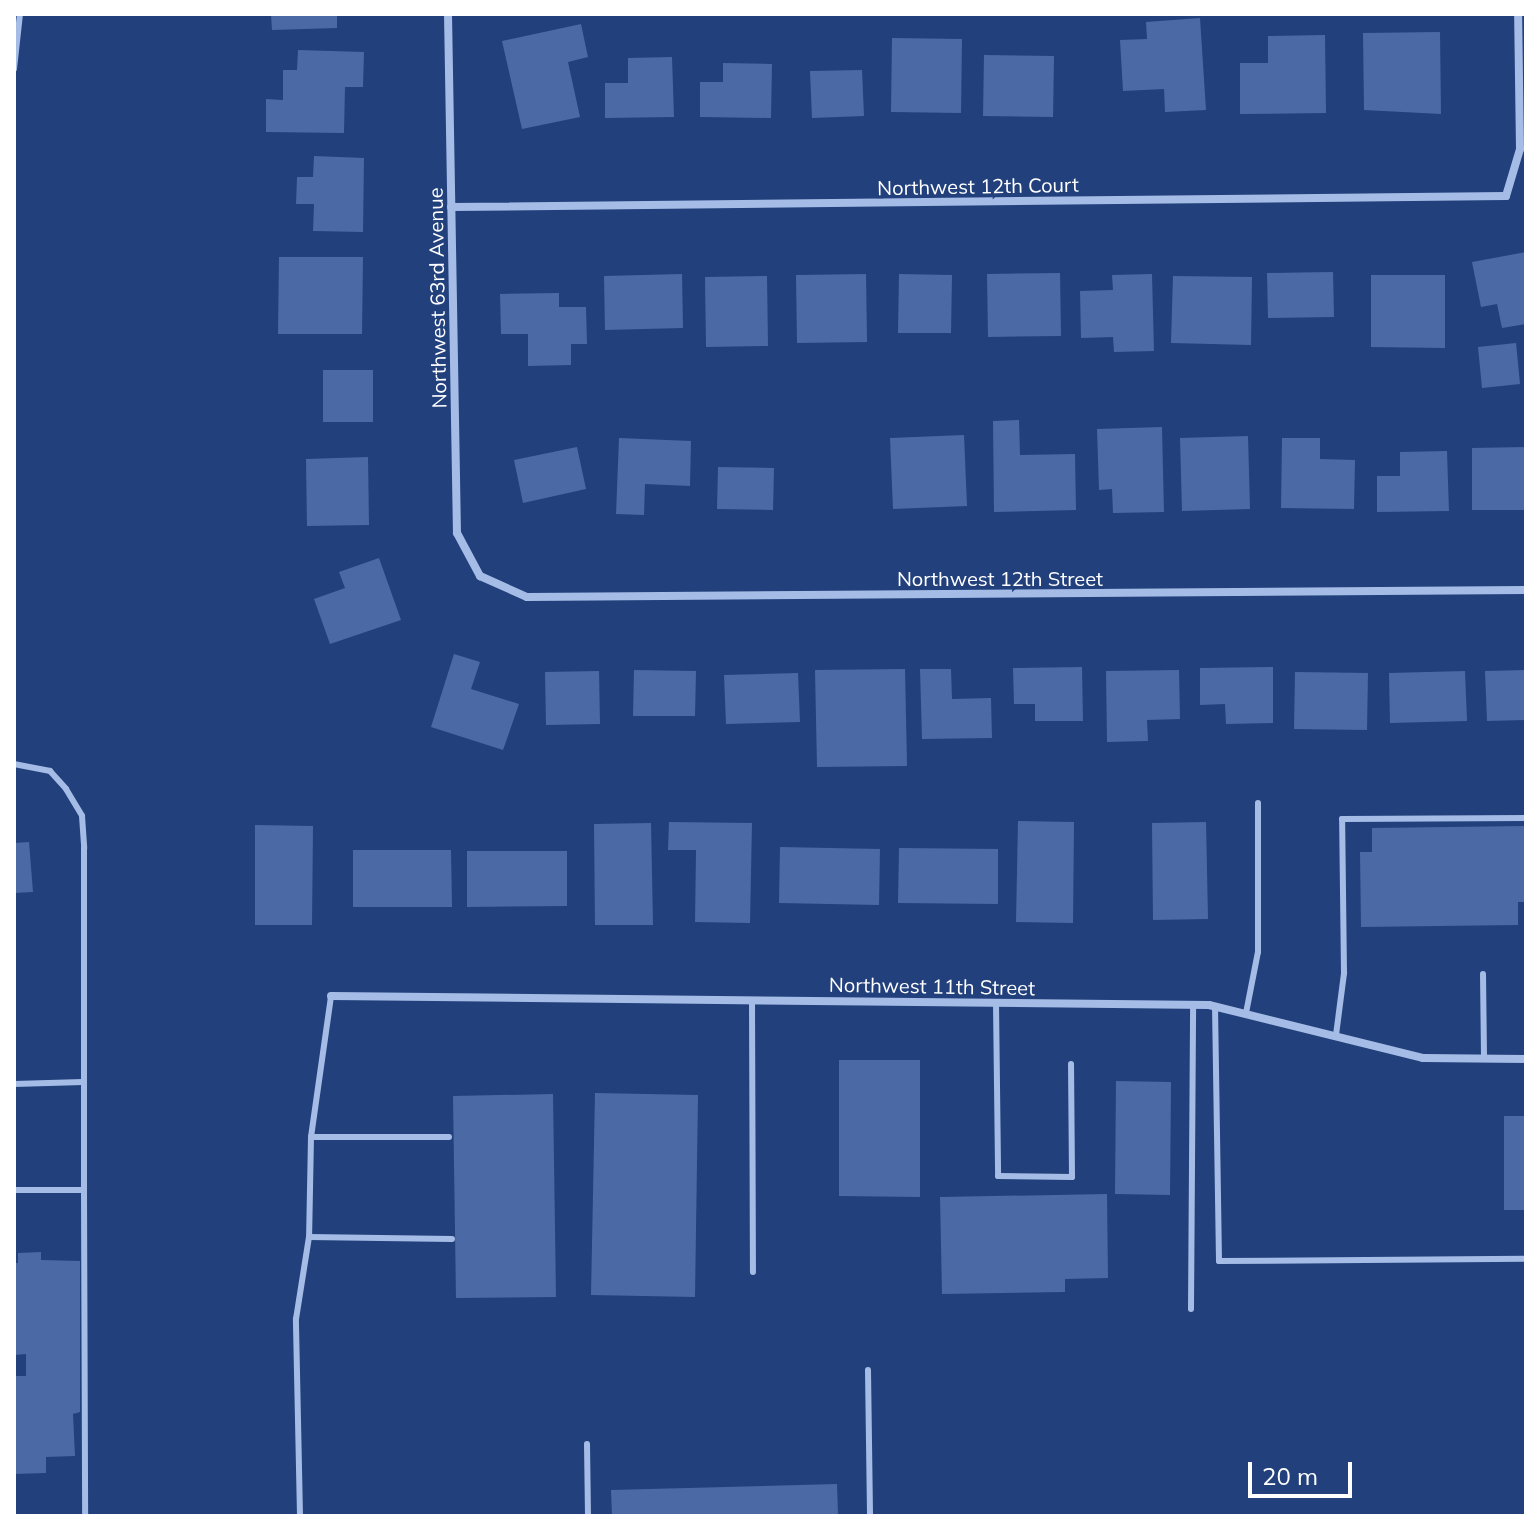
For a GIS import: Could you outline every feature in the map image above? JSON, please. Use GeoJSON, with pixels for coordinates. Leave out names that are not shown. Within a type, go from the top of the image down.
{"type":"FeatureCollection","features":[{"type":"Feature","properties":{"kind":"street","name":"Northwest 63rd Avenue"},"geometry":{"type":"LineString","coordinates":[[448,14],[457,533],[480,576]]}},
{"type":"Feature","properties":{"kind":"street","name":"Northwest 12th Court"},"geometry":{"type":"LineString","coordinates":[[451,207],[1506,196],[1520,149],[1518,14]]}},
{"type":"Feature","properties":{"kind":"street","name":"Northwest 12th Street"},"geometry":{"type":"LineString","coordinates":[[480,576],[527,597],[1526,590]]}},
{"type":"Feature","properties":{"kind":"street","name":"Northwest 11th Street"},"geometry":{"type":"LineString","coordinates":[[331,996],[1215,1006],[1423,1058],[1526,1059]]}},
{"type":"Feature","properties":{"kind":"lane"},"geometry":{"type":"LineString","coordinates":[[14,69],[20,14]]}},
{"type":"Feature","properties":{"kind":"lane"},"geometry":{"type":"LineString","coordinates":[[14,764],[50,771],[82,816],[85,1516]]}},
{"type":"Feature","properties":{"kind":"lane"},"geometry":{"type":"LineString","coordinates":[[1246,1013],[1258,952],[1258,803]]}},
{"type":"Feature","properties":{"kind":"lane"},"geometry":{"type":"LineString","coordinates":[[1336,1035],[1344,973],[1342,819],[1526,818]]}},
{"type":"Feature","properties":{"kind":"lane"},"geometry":{"type":"LineString","coordinates":[[1483,974],[1484,1059]]}},
{"type":"Feature","properties":{"kind":"lane"},"geometry":{"type":"LineString","coordinates":[[300,1516],[296,1319],[309,1237],[311,1137],[331,996]]}},
{"type":"Feature","properties":{"kind":"lane"},"geometry":{"type":"LineString","coordinates":[[752,1000],[753,1272]]}},
{"type":"Feature","properties":{"kind":"lane"},"geometry":{"type":"LineString","coordinates":[[996,1003],[998,1176],[1072,1177],[1071,1064]]}},
{"type":"Feature","properties":{"kind":"lane"},"geometry":{"type":"LineString","coordinates":[[1191,1309],[1193,1005]]}},
{"type":"Feature","properties":{"kind":"lane"},"geometry":{"type":"LineString","coordinates":[[1215,1006],[1219,1261],[1526,1259]]}},
{"type":"Feature","properties":{"kind":"lane"},"geometry":{"type":"LineString","coordinates":[[14,1084],[83,1082]]}},
{"type":"Feature","properties":{"kind":"lane"},"geometry":{"type":"LineString","coordinates":[[311,1137],[449,1137]]}},
{"type":"Feature","properties":{"kind":"lane"},"geometry":{"type":"LineString","coordinates":[[14,1190],[84,1190]]}},
{"type":"Feature","properties":{"kind":"lane"},"geometry":{"type":"LineString","coordinates":[[309,1237],[452,1239]]}},
{"type":"Feature","properties":{"kind":"lane"},"geometry":{"type":"LineString","coordinates":[[868,1370],[870,1516]]}},
{"type":"Feature","properties":{"kind":"lane"},"geometry":{"type":"LineString","coordinates":[[587,1444],[588,1516]]}},
{"type":"Feature","properties":{"kind":"building"},"geometry":{"type":"Polygon","coordinates":[[[271,14],[337,14],[337,28],[272,30],[271,14]]]}},
{"type":"Feature","properties":{"kind":"building"},"geometry":{"type":"Polygon","coordinates":[[[1200,18],[1206,110],[1165,112],[1164,89],[1123,91],[1120,40],[1147,39],[1146,22],[1200,18]]]}},
{"type":"Feature","properties":{"kind":"building"},"geometry":{"type":"Polygon","coordinates":[[[581,24],[588,57],[568,62],[580,117],[522,129],[502,41],[581,24]]]}},
{"type":"Feature","properties":{"kind":"building"},"geometry":{"type":"Polygon","coordinates":[[[1440,32],[1441,114],[1364,110],[1363,33],[1440,32]]]}},
{"type":"Feature","properties":{"kind":"building"},"geometry":{"type":"Polygon","coordinates":[[[1325,35],[1326,113],[1240,114],[1240,63],[1268,63],[1268,36],[1325,35]]]}},
{"type":"Feature","properties":{"kind":"building"},"geometry":{"type":"Polygon","coordinates":[[[892,38],[962,39],[961,113],[891,112],[892,38]]]}},
{"type":"Feature","properties":{"kind":"building"},"geometry":{"type":"Polygon","coordinates":[[[298,50],[364,52],[363,87],[345,87],[344,133],[266,132],[266,99],[283,100],[283,70],[297,70],[298,50]]]}},
{"type":"Feature","properties":{"kind":"building"},"geometry":{"type":"Polygon","coordinates":[[[984,55],[1054,56],[1053,117],[983,116],[984,55]]]}},
{"type":"Feature","properties":{"kind":"building"},"geometry":{"type":"Polygon","coordinates":[[[672,57],[674,117],[605,118],[605,83],[628,83],[628,58],[672,57]]]}},
{"type":"Feature","properties":{"kind":"building"},"geometry":{"type":"Polygon","coordinates":[[[723,63],[772,64],[771,118],[700,117],[700,82],[723,82],[723,63]]]}},
{"type":"Feature","properties":{"kind":"building"},"geometry":{"type":"Polygon","coordinates":[[[862,70],[864,116],[812,118],[810,71],[862,70]]]}},
{"type":"Feature","properties":{"kind":"building"},"geometry":{"type":"Polygon","coordinates":[[[314,156],[364,158],[363,232],[313,231],[314,204],[296,204],[297,177],[313,177],[314,156]]]}},
{"type":"Feature","properties":{"kind":"building"},"geometry":{"type":"Polygon","coordinates":[[[1526,252],[1526,324],[1502,328],[1497,304],[1481,307],[1472,262],[1526,252]]]}},
{"type":"Feature","properties":{"kind":"building"},"geometry":{"type":"Polygon","coordinates":[[[279,257],[363,257],[362,334],[278,334],[279,257]]]}},
{"type":"Feature","properties":{"kind":"building"},"geometry":{"type":"Polygon","coordinates":[[[1333,272],[1334,317],[1268,318],[1267,273],[1333,272]]]}},
{"type":"Feature","properties":{"kind":"building"},"geometry":{"type":"Polygon","coordinates":[[[1060,273],[1061,336],[988,337],[987,274],[1060,273]]]}},
{"type":"Feature","properties":{"kind":"building"},"geometry":{"type":"Polygon","coordinates":[[[682,274],[683,328],[605,330],[604,276],[682,274]]]}},
{"type":"Feature","properties":{"kind":"building"},"geometry":{"type":"Polygon","coordinates":[[[866,274],[867,342],[797,343],[796,275],[866,274]]]}},
{"type":"Feature","properties":{"kind":"building"},"geometry":{"type":"Polygon","coordinates":[[[899,274],[952,275],[951,333],[898,333],[899,274]]]}},
{"type":"Feature","properties":{"kind":"building"},"geometry":{"type":"Polygon","coordinates":[[[1152,274],[1154,351],[1114,352],[1113,337],[1081,338],[1080,291],[1113,290],[1112,275],[1152,274]]]}},
{"type":"Feature","properties":{"kind":"building"},"geometry":{"type":"Polygon","coordinates":[[[1371,275],[1445,275],[1445,348],[1371,347],[1371,275]]]}},
{"type":"Feature","properties":{"kind":"building"},"geometry":{"type":"Polygon","coordinates":[[[767,276],[768,346],[706,347],[705,277],[767,276]]]}},
{"type":"Feature","properties":{"kind":"building"},"geometry":{"type":"Polygon","coordinates":[[[1173,276],[1252,277],[1251,345],[1171,343],[1173,276]]]}},
{"type":"Feature","properties":{"kind":"building"},"geometry":{"type":"Polygon","coordinates":[[[559,293],[559,307],[586,307],[587,344],[571,344],[571,365],[528,366],[528,334],[501,334],[500,294],[559,293]]]}},
{"type":"Feature","properties":{"kind":"building"},"geometry":{"type":"Polygon","coordinates":[[[1516,343],[1520,384],[1482,388],[1478,347],[1516,343]]]}},
{"type":"Feature","properties":{"kind":"building"},"geometry":{"type":"Polygon","coordinates":[[[323,370],[373,370],[373,422],[323,422],[323,370]]]}},
{"type":"Feature","properties":{"kind":"building"},"geometry":{"type":"Polygon","coordinates":[[[1019,420],[1020,455],[1075,454],[1076,510],[994,512],[993,421],[1019,420]]]}},
{"type":"Feature","properties":{"kind":"building"},"geometry":{"type":"Polygon","coordinates":[[[1162,427],[1164,512],[1113,513],[1112,489],[1099,490],[1097,429],[1162,427]]]}},
{"type":"Feature","properties":{"kind":"building"},"geometry":{"type":"Polygon","coordinates":[[[964,435],[967,506],[893,509],[890,438],[964,435]]]}},
{"type":"Feature","properties":{"kind":"building"},"geometry":{"type":"Polygon","coordinates":[[[1248,436],[1250,509],[1182,511],[1180,438],[1248,436]]]}},
{"type":"Feature","properties":{"kind":"building"},"geometry":{"type":"Polygon","coordinates":[[[619,438],[691,441],[690,486],[645,484],[644,515],[616,514],[619,438]]]}},
{"type":"Feature","properties":{"kind":"building"},"geometry":{"type":"Polygon","coordinates":[[[1282,438],[1320,438],[1320,459],[1355,460],[1354,509],[1281,508],[1282,438]]]}},
{"type":"Feature","properties":{"kind":"building"},"geometry":{"type":"Polygon","coordinates":[[[577,447],[586,489],[523,503],[514,460],[577,447]]]}},
{"type":"Feature","properties":{"kind":"building"},"geometry":{"type":"Polygon","coordinates":[[[1526,447],[1526,510],[1472,510],[1472,448],[1526,447]]]}},
{"type":"Feature","properties":{"kind":"building"},"geometry":{"type":"Polygon","coordinates":[[[1447,451],[1449,511],[1377,512],[1377,476],[1400,476],[1400,452],[1447,451]]]}},
{"type":"Feature","properties":{"kind":"building"},"geometry":{"type":"Polygon","coordinates":[[[368,457],[369,525],[307,526],[306,459],[368,457]]]}},
{"type":"Feature","properties":{"kind":"building"},"geometry":{"type":"Polygon","coordinates":[[[718,467],[774,468],[773,510],[717,509],[718,467]]]}},
{"type":"Feature","properties":{"kind":"building"},"geometry":{"type":"Polygon","coordinates":[[[379,558],[401,620],[330,644],[314,599],[345,588],[339,572],[379,558]]]}},
{"type":"Feature","properties":{"kind":"building"},"geometry":{"type":"Polygon","coordinates":[[[454,654],[480,662],[471,689],[519,704],[503,750],[431,727],[454,654]]]}},
{"type":"Feature","properties":{"kind":"building"},"geometry":{"type":"Polygon","coordinates":[[[1082,667],[1083,721],[1035,721],[1035,704],[1014,704],[1013,668],[1082,667]]]}},
{"type":"Feature","properties":{"kind":"building"},"geometry":{"type":"Polygon","coordinates":[[[1273,667],[1273,723],[1226,724],[1225,704],[1200,705],[1200,668],[1273,667]]]}},
{"type":"Feature","properties":{"kind":"building"},"geometry":{"type":"Polygon","coordinates":[[[905,669],[907,766],[817,767],[815,670],[905,669]]]}},
{"type":"Feature","properties":{"kind":"building"},"geometry":{"type":"Polygon","coordinates":[[[920,669],[951,669],[952,699],[991,698],[992,738],[922,739],[920,669]]]}},
{"type":"Feature","properties":{"kind":"building"},"geometry":{"type":"Polygon","coordinates":[[[634,670],[696,671],[695,716],[633,716],[634,670]]]}},
{"type":"Feature","properties":{"kind":"building"},"geometry":{"type":"Polygon","coordinates":[[[1179,670],[1180,719],[1147,720],[1148,741],[1107,742],[1106,671],[1179,670]]]}},
{"type":"Feature","properties":{"kind":"building"},"geometry":{"type":"Polygon","coordinates":[[[1526,670],[1526,720],[1487,721],[1485,671],[1526,670]]]}},
{"type":"Feature","properties":{"kind":"building"},"geometry":{"type":"Polygon","coordinates":[[[599,671],[600,724],[546,725],[545,672],[599,671]]]}},
{"type":"Feature","properties":{"kind":"building"},"geometry":{"type":"Polygon","coordinates":[[[1465,671],[1467,721],[1390,723],[1389,673],[1465,671]]]}},
{"type":"Feature","properties":{"kind":"building"},"geometry":{"type":"Polygon","coordinates":[[[1295,672],[1368,673],[1367,730],[1294,729],[1295,672]]]}},
{"type":"Feature","properties":{"kind":"building"},"geometry":{"type":"Polygon","coordinates":[[[798,673],[800,722],[726,724],[724,675],[798,673]]]}},
{"type":"Feature","properties":{"kind":"building"},"geometry":{"type":"Polygon","coordinates":[[[1018,821],[1074,822],[1073,923],[1016,922],[1018,821]]]}},
{"type":"Feature","properties":{"kind":"building"},"geometry":{"type":"Polygon","coordinates":[[[669,822],[752,823],[750,923],[695,922],[696,850],[668,850],[669,822]]]}},
{"type":"Feature","properties":{"kind":"building"},"geometry":{"type":"Polygon","coordinates":[[[1206,822],[1208,919],[1153,920],[1152,823],[1206,822]]]}},
{"type":"Feature","properties":{"kind":"building"},"geometry":{"type":"Polygon","coordinates":[[[651,823],[653,925],[595,925],[594,824],[651,823]]]}},
{"type":"Feature","properties":{"kind":"building"},"geometry":{"type":"Polygon","coordinates":[[[255,825],[313,826],[312,925],[255,925],[255,825]]]}},
{"type":"Feature","properties":{"kind":"building"},"geometry":{"type":"Polygon","coordinates":[[[1526,826],[1526,902],[1518,902],[1518,925],[1361,927],[1360,852],[1372,852],[1372,828],[1526,826]]]}},
{"type":"Feature","properties":{"kind":"building"},"geometry":{"type":"Polygon","coordinates":[[[29,842],[33,892],[14,893],[14,843],[29,842]]]}},
{"type":"Feature","properties":{"kind":"building"},"geometry":{"type":"Polygon","coordinates":[[[780,847],[880,849],[879,905],[779,903],[780,847]]]}},
{"type":"Feature","properties":{"kind":"building"},"geometry":{"type":"Polygon","coordinates":[[[899,848],[998,849],[998,904],[898,903],[899,848]]]}},
{"type":"Feature","properties":{"kind":"building"},"geometry":{"type":"Polygon","coordinates":[[[353,850],[451,850],[452,907],[353,907],[353,850]]]}},
{"type":"Feature","properties":{"kind":"building"},"geometry":{"type":"Polygon","coordinates":[[[467,851],[567,851],[567,906],[467,907],[467,851]]]}},
{"type":"Feature","properties":{"kind":"building"},"geometry":{"type":"Polygon","coordinates":[[[839,1060],[920,1060],[920,1197],[839,1196],[839,1060]]]}},
{"type":"Feature","properties":{"kind":"building"},"geometry":{"type":"Polygon","coordinates":[[[1116,1081],[1171,1082],[1170,1195],[1115,1194],[1116,1081]]]}},
{"type":"Feature","properties":{"kind":"building"},"geometry":{"type":"Polygon","coordinates":[[[595,1093],[698,1095],[695,1297],[591,1295],[595,1093]]]}},
{"type":"Feature","properties":{"kind":"building"},"geometry":{"type":"Polygon","coordinates":[[[553,1094],[556,1297],[456,1298],[453,1096],[553,1094]]]}},
{"type":"Feature","properties":{"kind":"building"},"geometry":{"type":"Polygon","coordinates":[[[1504,1116],[1526,1116],[1526,1210],[1504,1210],[1504,1116]]]}},
{"type":"Feature","properties":{"kind":"building"},"geometry":{"type":"Polygon","coordinates":[[[1107,1194],[1108,1278],[1065,1279],[1065,1292],[942,1294],[940,1197],[1107,1194]]]}},
{"type":"Feature","properties":{"kind":"building"},"geometry":{"type":"Polygon","coordinates":[[[41,1252],[41,1260],[80,1261],[80,1412],[73,1414],[75,1456],[46,1457],[46,1473],[14,1474],[14,1376],[26,1376],[26,1354],[14,1355],[14,1263],[18,1263],[18,1253],[41,1252]]]}},
{"type":"Feature","properties":{"kind":"building"},"geometry":{"type":"Polygon","coordinates":[[[837,1484],[838,1516],[612,1516],[611,1490],[837,1484]]]}}]}
